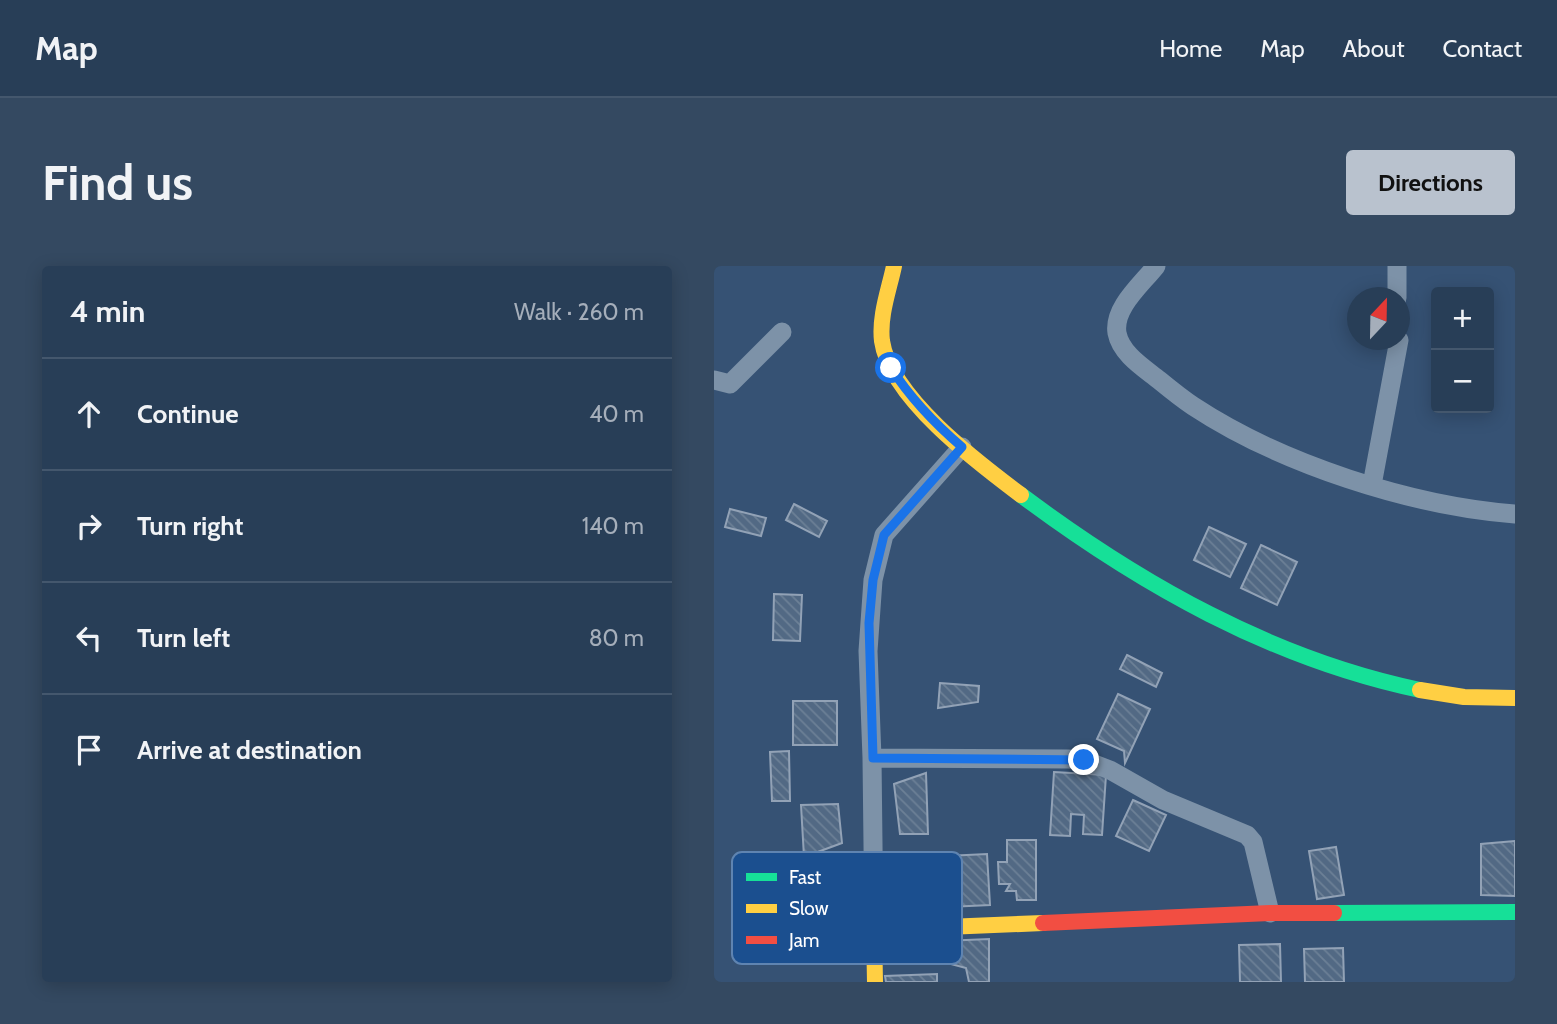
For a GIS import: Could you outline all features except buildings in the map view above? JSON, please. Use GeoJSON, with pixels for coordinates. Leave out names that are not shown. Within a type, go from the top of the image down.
{"type":"FeatureCollection","features":[{"type":"Feature","properties":{"kind":"street"},"geometry":{"type":"LineString","coordinates":[[894,266],[883,325],[883,348],[891,368],[927,417],[1034,507],[1193,607],[1274,645],[1402,686],[1464,698],[1515,698]]}},
{"type":"Feature","properties":{"kind":"street"},"geometry":{"type":"LineString","coordinates":[[1156,266],[1120,311],[1118,337],[1130,356],[1192,406],[1245,436],[1305,463],[1446,506],[1515,514]]}},
{"type":"Feature","properties":{"kind":"street"},"geometry":{"type":"LineString","coordinates":[[1397,266],[1397,287]]}},
{"type":"Feature","properties":{"kind":"street"},"geometry":{"type":"LineString","coordinates":[[714,380],[730,384],[782,332]]}},
{"type":"Feature","properties":{"kind":"street"},"geometry":{"type":"LineString","coordinates":[[1372,485],[1397,350]]}},
{"type":"Feature","properties":{"kind":"street"},"geometry":{"type":"LineString","coordinates":[[874,852],[869,623],[873,580],[884,535],[962,447]]}},
{"type":"Feature","properties":{"kind":"street"},"geometry":{"type":"LineString","coordinates":[[873,758],[1068,759],[1093,763],[1172,804],[1247,835],[1252,842],[1270,913]]}},
{"type":"Feature","properties":{"kind":"street"},"geometry":{"type":"LineString","coordinates":[[962,926],[1270,913],[1515,912]]}},
{"type":"Feature","properties":{"kind":"street"},"geometry":{"type":"LineString","coordinates":[[874,964],[874,982]]}},
{"type":"Feature","properties":{"kind":"traffic: fast"},"geometry":{"type":"LineString","coordinates":[[1021,495],[1113,559],[1210,614],[1312,659],[1420,690]]}},
{"type":"Feature","properties":{"kind":"traffic: fast"},"geometry":{"type":"LineString","coordinates":[[1334,913],[1515,912]]}},
{"type":"Feature","properties":{"kind":"traffic: slow"},"geometry":{"type":"LineString","coordinates":[[894,266],[882,322],[882,341],[888,362],[901,384],[938,427],[1021,495]]}},
{"type":"Feature","properties":{"kind":"traffic: slow"},"geometry":{"type":"LineString","coordinates":[[1420,690],[1464,697],[1515,698]]}},
{"type":"Feature","properties":{"kind":"traffic: slow"},"geometry":{"type":"LineString","coordinates":[[962,926],[1043,923]]}},
{"type":"Feature","properties":{"kind":"traffic: slow"},"geometry":{"type":"LineString","coordinates":[[875,964],[875,982]]}},
{"type":"Feature","properties":{"kind":"traffic: jam"},"geometry":{"type":"LineString","coordinates":[[1043,923],[1270,913],[1334,913]]}},
{"type":"Feature","properties":{"kind":"route"},"geometry":{"type":"LineString","coordinates":[[891,368],[927,417],[962,447],[884,535],[873,580],[869,623],[873,758],[1084,760]]}}]}
